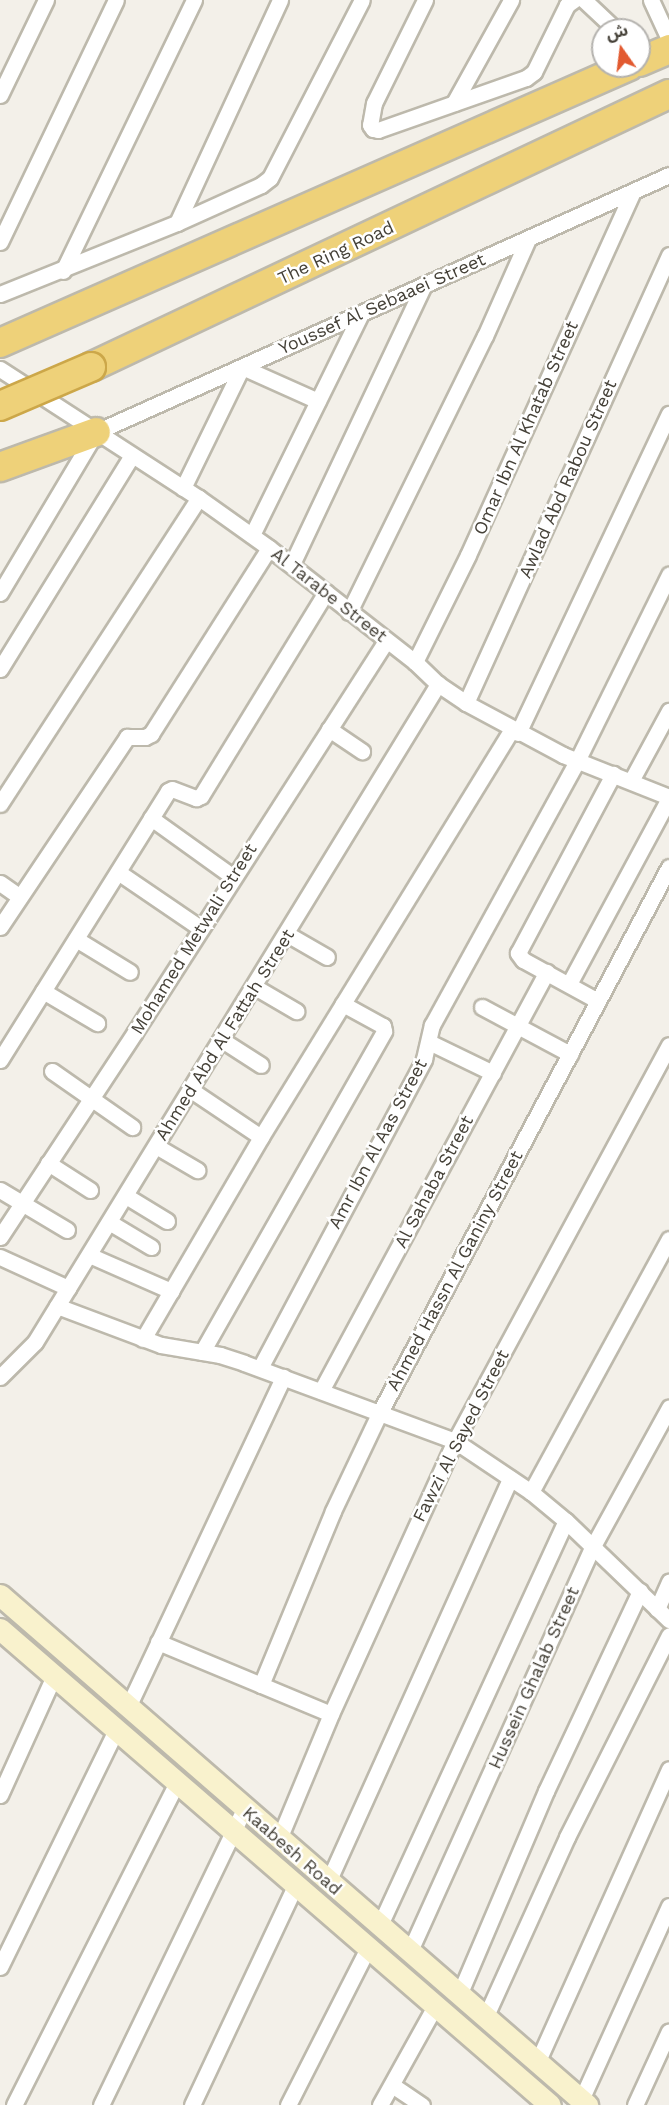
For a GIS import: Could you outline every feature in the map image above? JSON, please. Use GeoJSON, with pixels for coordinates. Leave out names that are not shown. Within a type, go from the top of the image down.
{"type":"FeatureCollection","features":[{"type":"Feature","properties":{"kind":"highway"},"geometry":{"type":"LineString","coordinates":[[651,57],[669,49]]}},
{"type":"Feature","properties":{"kind":"highway"},"geometry":{"type":"LineString","coordinates":[[0,343],[602,78]]}},
{"type":"Feature","properties":{"kind":"highway","name":"The Ring Road"},"geometry":{"type":"LineString","coordinates":[[0,406],[91,367],[661,98]]}},
{"type":"Feature","properties":{"kind":"highway"},"geometry":{"type":"LineString","coordinates":[[0,467],[96,432]]}},
{"type":"Feature","properties":{"kind":"street"},"geometry":{"type":"LineString","coordinates":[[0,95],[46,0]]}},
{"type":"Feature","properties":{"kind":"street"},"geometry":{"type":"LineString","coordinates":[[0,242],[116,0]]}},
{"type":"Feature","properties":{"kind":"street"},"geometry":{"type":"LineString","coordinates":[[63,271],[194,0]]}},
{"type":"Feature","properties":{"kind":"street"},"geometry":{"type":"LineString","coordinates":[[177,223],[280,0]]}},
{"type":"Feature","properties":{"kind":"street"},"geometry":{"type":"LineString","coordinates":[[0,294],[63,271],[261,185],[276,169],[362,0]]}},
{"type":"Feature","properties":{"kind":"street"},"geometry":{"type":"LineString","coordinates":[[425,0],[374,103],[370,125],[378,130],[526,78],[534,72],[567,5],[574,0]]}},
{"type":"Feature","properties":{"kind":"street"},"geometry":{"type":"LineString","coordinates":[[454,103],[511,0]]}},
{"type":"Feature","properties":{"kind":"street"},"geometry":{"type":"LineString","coordinates":[[584,0],[603,18]]}},
{"type":"Feature","properties":{"kind":"street"},"geometry":{"type":"LineString","coordinates":[[654,2],[669,39]]}},
{"type":"Feature","properties":{"kind":"street","name":"Youssef Al Sebaaei Street"},"geometry":{"type":"LineString","coordinates":[[96,432],[669,175]]}},
{"type":"Feature","properties":{"kind":"street","name":"Omar Ibn Al Khatab Street"},"geometry":{"type":"LineString","coordinates":[[415,662],[468,555],[633,192]]}},
{"type":"Feature","properties":{"kind":"street"},"geometry":{"type":"LineString","coordinates":[[349,612],[484,336],[528,239]]}},
{"type":"Feature","properties":{"kind":"street","name":"Awlad Abd Rabou Street"},"geometry":{"type":"LineString","coordinates":[[466,703],[669,255]]}},
{"type":"Feature","properties":{"kind":"street"},"geometry":{"type":"LineString","coordinates":[[292,564],[424,285]]}},
{"type":"Feature","properties":{"kind":"street"},"geometry":{"type":"LineString","coordinates":[[252,536],[361,313]]}},
{"type":"Feature","properties":{"kind":"street"},"geometry":{"type":"LineString","coordinates":[[183,488],[242,367],[318,401]]}},
{"type":"Feature","properties":{"kind":"street","name":"Al Tarabe Street"},"geometry":{"type":"LineString","coordinates":[[0,369],[199,498],[292,564],[349,612],[415,662],[438,684],[466,703],[515,731],[577,761],[669,798]]}},
{"type":"Feature","properties":{"kind":"street"},"geometry":{"type":"LineString","coordinates":[[143,1339],[261,1137],[515,731],[669,414]]}},
{"type":"Feature","properties":{"kind":"street"},"geometry":{"type":"LineString","coordinates":[[0,593],[96,432]]}},
{"type":"Feature","properties":{"kind":"street"},"geometry":{"type":"LineString","coordinates":[[0,669],[132,455]]}},
{"type":"Feature","properties":{"kind":"street"},"geometry":{"type":"LineString","coordinates":[[0,804],[199,498]]}},
{"type":"Feature","properties":{"kind":"street"},"geometry":{"type":"LineString","coordinates":[[0,927],[127,736],[145,737],[151,734],[269,548]]}},
{"type":"Feature","properties":{"kind":"street","name":"Amr Ibn Al Aas Street"},"geometry":{"type":"LineString","coordinates":[[260,1368],[424,1059],[432,1025],[577,761],[669,575]]}},
{"type":"Feature","properties":{"kind":"street"},"geometry":{"type":"LineString","coordinates":[[0,1060],[5,1041],[43,991],[170,789],[196,798],[201,796],[326,592]]}},
{"type":"Feature","properties":{"kind":"street","name":"Mohamed Metwali Street"},"geometry":{"type":"LineString","coordinates":[[0,1236],[386,641]]}},
{"type":"Feature","properties":{"kind":"street","name":"Ahmed Abd Al Fattah Street"},"geometry":{"type":"LineString","coordinates":[[0,1377],[35,1342],[255,987],[438,684]]}},
{"type":"Feature","properties":{"kind":"street"},"geometry":{"type":"LineString","coordinates":[[631,781],[669,711]]}},
{"type":"Feature","properties":{"kind":"street"},"geometry":{"type":"LineString","coordinates":[[329,729],[362,751]]}},
{"type":"Feature","properties":{"kind":"street"},"geometry":{"type":"LineString","coordinates":[[598,1001],[520,957],[519,948],[613,774]]}},
{"type":"Feature","properties":{"kind":"street"},"geometry":{"type":"LineString","coordinates":[[569,984],[669,798]]}},
{"type":"Feature","properties":{"kind":"street"},"geometry":{"type":"LineString","coordinates":[[151,818],[233,877]]}},
{"type":"Feature","properties":{"kind":"street","name":"Ahmed Hassn Al Ganiny Street"},"geometry":{"type":"LineString","coordinates":[[261,1685],[333,1511],[379,1414],[669,867]]}},
{"type":"Feature","properties":{"kind":"street"},"geometry":{"type":"LineString","coordinates":[[117,872],[200,928]]}},
{"type":"Feature","properties":{"kind":"street"},"geometry":{"type":"LineString","coordinates":[[0,883],[20,897]]}},
{"type":"Feature","properties":{"kind":"street"},"geometry":{"type":"LineString","coordinates":[[287,934],[327,957]]}},
{"type":"Feature","properties":{"kind":"street"},"geometry":{"type":"LineString","coordinates":[[76,939],[130,972]]}},
{"type":"Feature","properties":{"kind":"street","name":"Al Sahaba Street"},"geometry":{"type":"LineString","coordinates":[[321,1391],[547,972]]}},
{"type":"Feature","properties":{"kind":"street"},"geometry":{"type":"LineString","coordinates":[[255,987],[296,1011]]}},
{"type":"Feature","properties":{"kind":"street"},"geometry":{"type":"LineString","coordinates":[[43,991],[97,1023]]}},
{"type":"Feature","properties":{"kind":"street"},"geometry":{"type":"LineString","coordinates":[[202,1352],[384,1031],[383,1026],[343,1004]]}},
{"type":"Feature","properties":{"kind":"street"},"geometry":{"type":"LineString","coordinates":[[482,1007],[570,1054]]}},
{"type":"Feature","properties":{"kind":"street"},"geometry":{"type":"LineString","coordinates":[[222,1040],[261,1065]]}},
{"type":"Feature","properties":{"kind":"street"},"geometry":{"type":"LineString","coordinates":[[429,1042],[493,1073]]}},
{"type":"Feature","properties":{"kind":"street","name":"Fawzi Al Sayed Street"},"geometry":{"type":"LineString","coordinates":[[279,1839],[331,1714],[454,1441],[669,1045]]}},
{"type":"Feature","properties":{"kind":"street"},"geometry":{"type":"LineString","coordinates":[[52,1071],[132,1127]]}},
{"type":"Feature","properties":{"kind":"street"},"geometry":{"type":"LineString","coordinates":[[190,1090],[261,1137]]}},
{"type":"Feature","properties":{"kind":"street"},"geometry":{"type":"LineString","coordinates":[[156,1146],[196,1170]]}},
{"type":"Feature","properties":{"kind":"street"},"geometry":{"type":"LineString","coordinates":[[48,1163],[90,1190]]}},
{"type":"Feature","properties":{"kind":"street"},"geometry":{"type":"LineString","coordinates":[[0,1191],[67,1230]]}},
{"type":"Feature","properties":{"kind":"street"},"geometry":{"type":"LineString","coordinates":[[126,1196],[167,1221]]}},
{"type":"Feature","properties":{"kind":"street"},"geometry":{"type":"LineString","coordinates":[[109,1222],[151,1247]]}},
{"type":"Feature","properties":{"kind":"street"},"geometry":{"type":"LineString","coordinates":[[531,1492],[669,1239]]}},
{"type":"Feature","properties":{"kind":"street"},"geometry":{"type":"LineString","coordinates":[[89,1255],[171,1291]]}},
{"type":"Feature","properties":{"kind":"street"},"geometry":{"type":"LineString","coordinates":[[0,1257],[68,1288]]}},
{"type":"Feature","properties":{"kind":"street"},"geometry":{"type":"LineString","coordinates":[[57,1306],[161,1346],[202,1352],[260,1368],[454,1441],[531,1492],[566,1521],[669,1620]]}},
{"type":"Feature","properties":{"kind":"street"},"geometry":{"type":"LineString","coordinates":[[128,1707],[283,1377]]}},
{"type":"Feature","properties":{"kind":"street","name":"Hussein Ghalab Street"},"geometry":{"type":"LineString","coordinates":[[409,1953],[593,1546],[669,1408]]}},
{"type":"Feature","properties":{"kind":"street"},"geometry":{"type":"LineString","coordinates":[[328,1882],[510,1478]]}},
{"type":"Feature","properties":{"kind":"street"},"geometry":{"type":"LineString","coordinates":[[379,1927],[566,1521]]}},
{"type":"Feature","properties":{"kind":"street"},"geometry":{"type":"LineString","coordinates":[[657,1609],[669,1582]]}},
{"type":"Feature","properties":{"kind":"street"},"geometry":{"type":"LineString","coordinates":[[459,1995],[546,1791],[639,1591]]}},
{"type":"Feature","properties":{"kind":"street","name":"Kaabesh Road"},"geometry":{"type":"LineString","coordinates":[[0,1595],[379,1927],[584,2102]]}},
{"type":"Feature","properties":{"kind":"street","name":"Kaabesh Road"},"geometry":{"type":"LineString","coordinates":[[0,1629],[544,2100]]}},
{"type":"Feature","properties":{"kind":"street"},"geometry":{"type":"LineString","coordinates":[[485,2018],[567,1837],[669,1635]]}},
{"type":"Feature","properties":{"kind":"street"},"geometry":{"type":"LineString","coordinates":[[158,1642],[331,1714]]}},
{"type":"Feature","properties":{"kind":"street"},"geometry":{"type":"LineString","coordinates":[[0,1795],[54,1676]]}},
{"type":"Feature","properties":{"kind":"street"},"geometry":{"type":"LineString","coordinates":[[0,1967],[116,1730]]}},
{"type":"Feature","properties":{"kind":"street"},"geometry":{"type":"LineString","coordinates":[[544,2100],[544,2069],[669,1769]]}},
{"type":"Feature","properties":{"kind":"street"},"geometry":{"type":"LineString","coordinates":[[14,2105],[177,1783]]}},
{"type":"Feature","properties":{"kind":"street"},"geometry":{"type":"LineString","coordinates":[[101,2105],[244,1809]]}},
{"type":"Feature","properties":{"kind":"street"},"geometry":{"type":"LineString","coordinates":[[192,2105],[295,1886]]}},
{"type":"Feature","properties":{"kind":"street"},"geometry":{"type":"LineString","coordinates":[[584,2102],[669,1906]]}},
{"type":"Feature","properties":{"kind":"street"},"geometry":{"type":"LineString","coordinates":[[288,2105],[368,1948]]}},
{"type":"Feature","properties":{"kind":"street"},"geometry":{"type":"LineString","coordinates":[[380,2105],[435,2006]]}},
{"type":"Feature","properties":{"kind":"street"},"geometry":{"type":"LineString","coordinates":[[635,2105],[668,2036]]}},
{"type":"Feature","properties":{"kind":"street"},"geometry":{"type":"LineString","coordinates":[[392,2085],[422,2105]]}}]}
